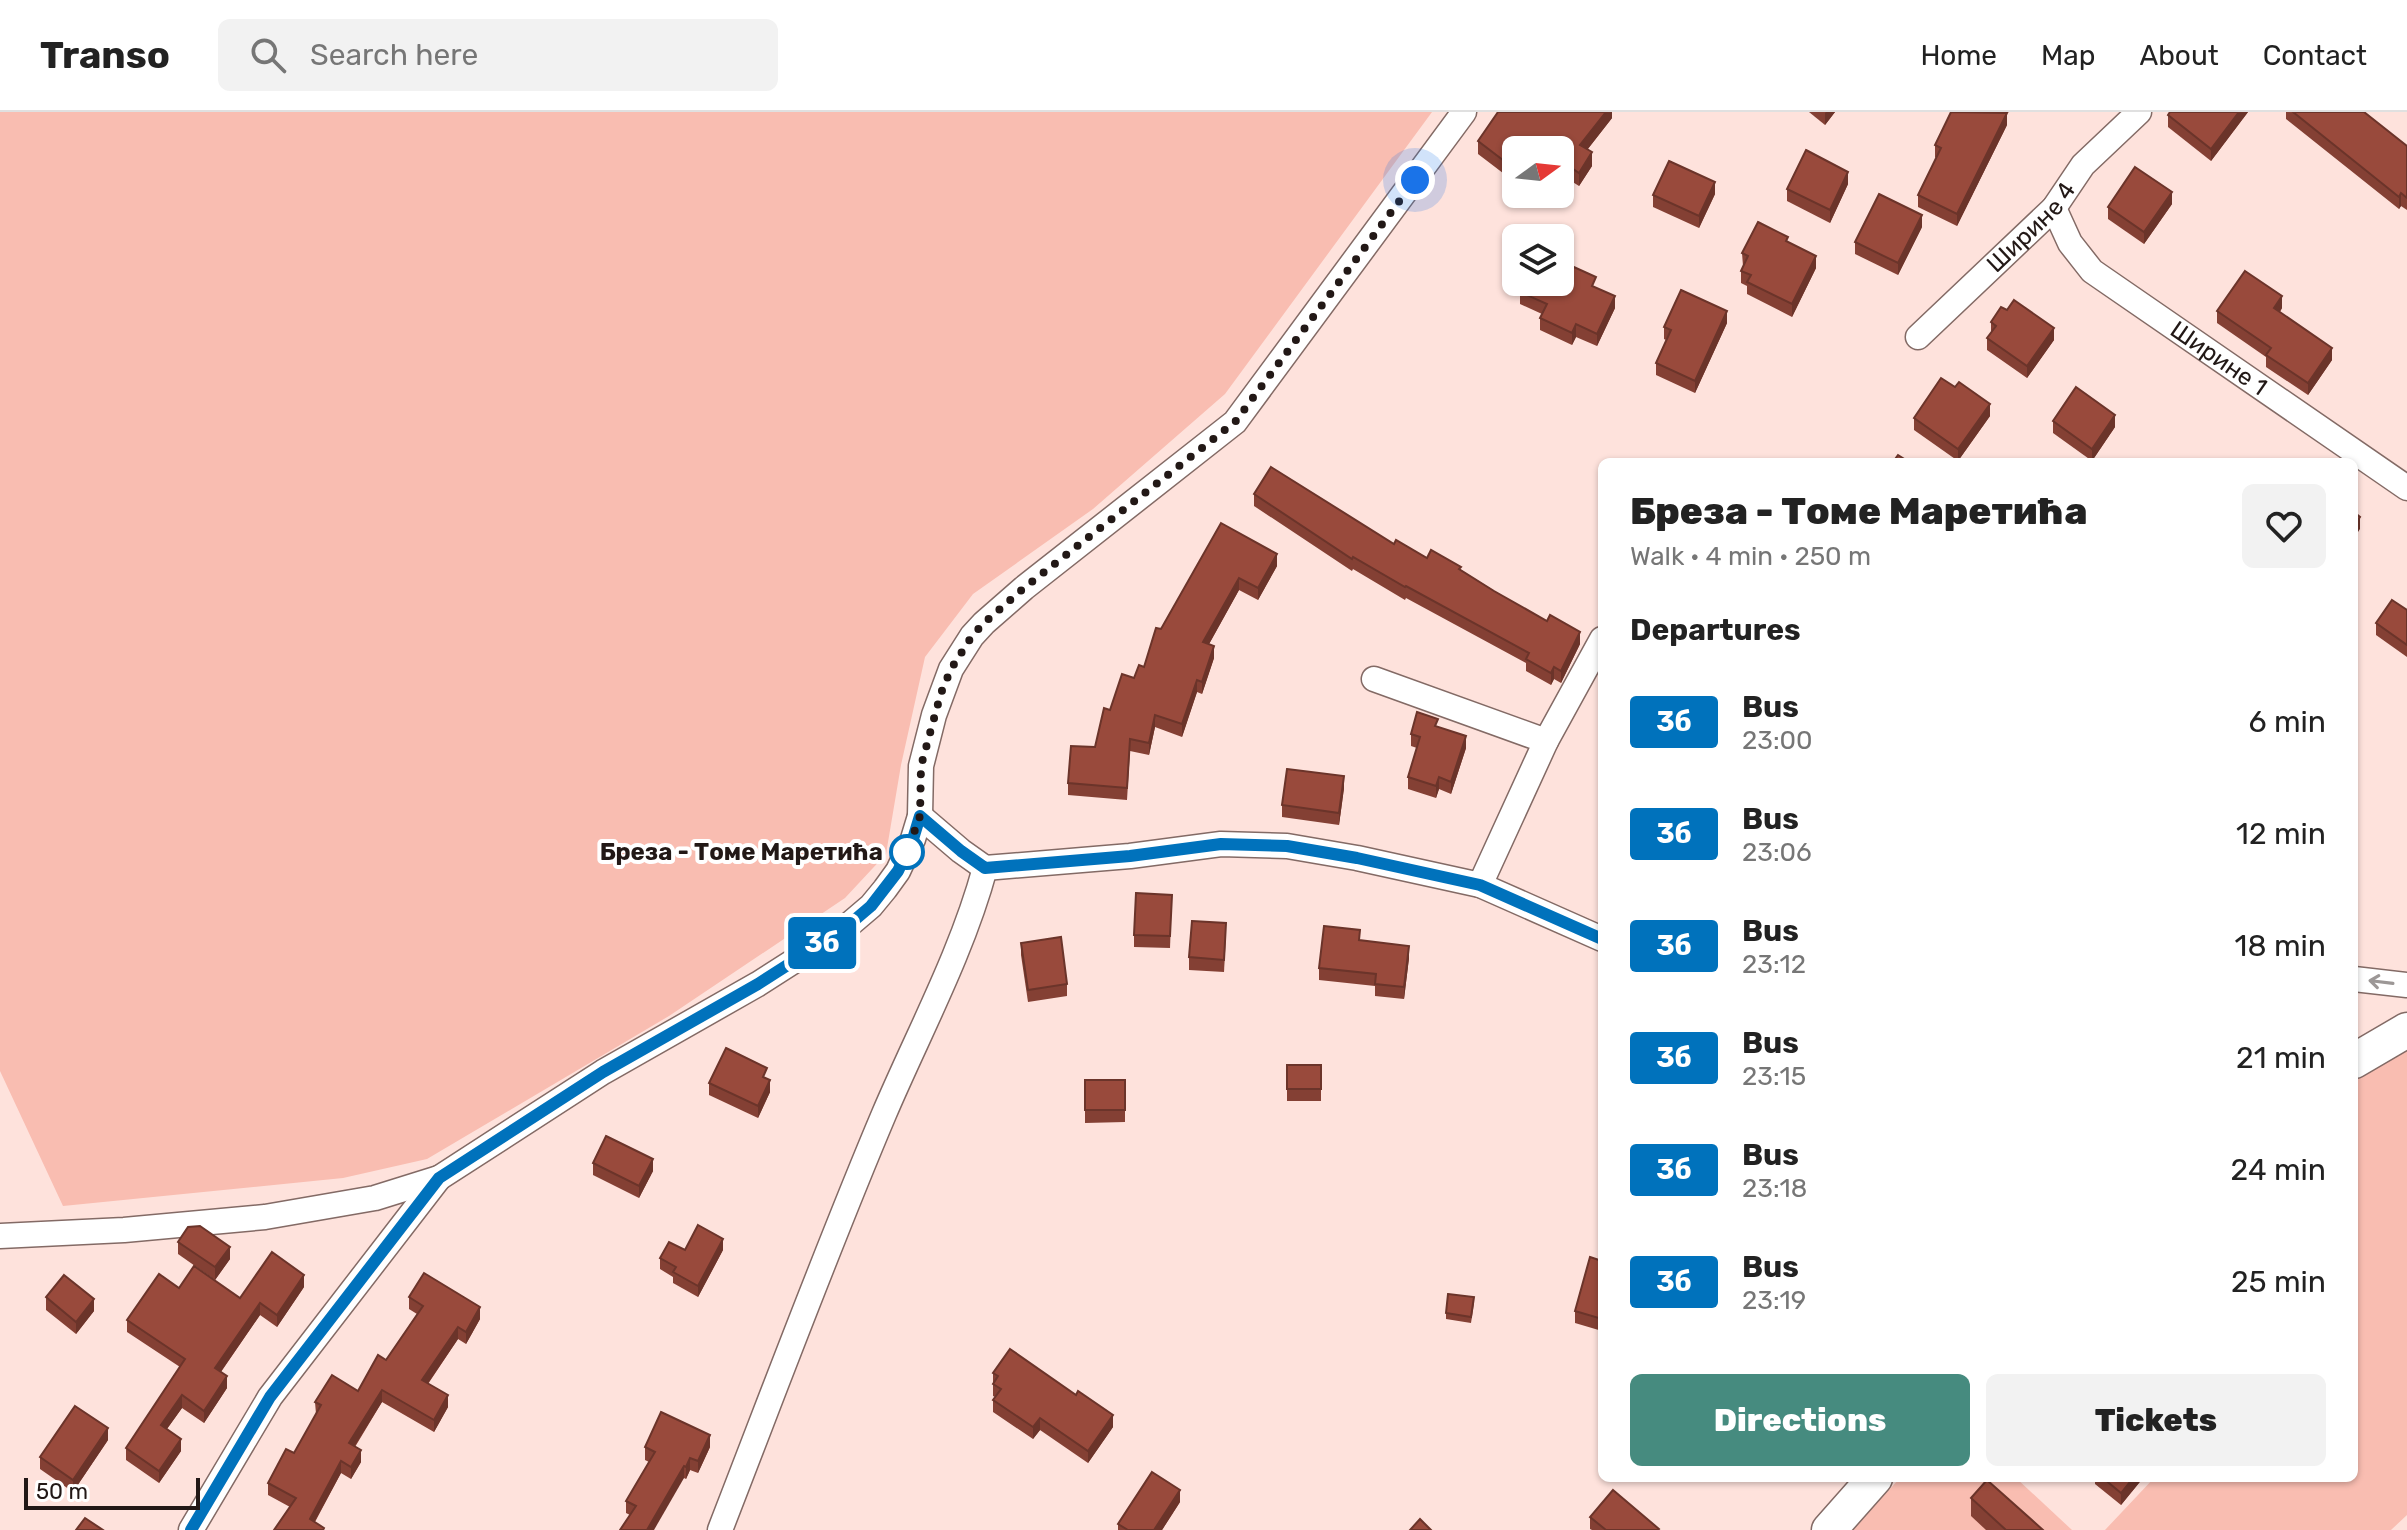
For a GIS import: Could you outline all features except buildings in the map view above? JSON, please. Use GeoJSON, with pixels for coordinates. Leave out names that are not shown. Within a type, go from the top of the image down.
{"type":"FeatureCollection","features":[{"type":"Feature","properties":{"kind":"main road"},"geometry":{"type":"LineString","coordinates":[[2358,1059],[2407,1030]]}},
{"type":"Feature","properties":{"kind":"main road"},"geometry":{"type":"LineString","coordinates":[[1829,1530],[1871,1482]]}},
{"type":"Feature","properties":{"kind":"street"},"geometry":{"type":"LineString","coordinates":[[0,1236],[124,1230],[265,1217],[364,1201],[439,1178],[603,1072],[758,984],[844,929],[871,906],[898,871],[913,839],[920,816],[919,778],[934,715],[951,669],[972,636],[1024,588],[1235,422],[1464,112]]}},
{"type":"Feature","properties":{"kind":"street","name":"Ширине 4"},"geometry":{"type":"LineString","coordinates":[[1918,337],[2054,208],[2083,165],[2139,112]]}},
{"type":"Feature","properties":{"kind":"street","name":"Ширине 1"},"geometry":{"type":"LineString","coordinates":[[2054,208],[2070,243],[2092,271],[2407,488]]}},
{"type":"Feature","properties":{"kind":"street"},"geometry":{"type":"LineString","coordinates":[[1480,885],[1546,741],[1598,646]]}},
{"type":"Feature","properties":{"kind":"street"},"geometry":{"type":"LineString","coordinates":[[1374,679],[1546,741]]}},
{"type":"Feature","properties":{"kind":"street"},"geometry":{"type":"LineString","coordinates":[[920,816],[985,868],[1130,856],[1221,844],[1301,849],[1480,885],[1598,937]]}},
{"type":"Feature","properties":{"kind":"street"},"geometry":{"type":"LineString","coordinates":[[720,1530],[795,1332],[885,1113],[968,923],[985,868]]}},
{"type":"Feature","properties":{"kind":"street"},"geometry":{"type":"LineString","coordinates":[[2358,979],[2407,985]]}},
{"type":"Feature","properties":{"kind":"street"},"geometry":{"type":"LineString","coordinates":[[191,1530],[270,1397],[439,1178]]}},
{"type":"Feature","properties":{"kind":"shaded area"},"geometry":{"type":"Polygon","coordinates":[[[0,112],[1432,112],[1225,394],[1093,509],[973,594],[925,657],[901,765],[886,854],[845,898],[669,1016],[427,1159],[343,1178],[63,1206],[0,1071],[0,112]]]}},
{"type":"Feature","properties":{"kind":"shaded area"},"geometry":{"type":"Polygon","coordinates":[[[2407,1044],[2407,1515],[2391,1530],[2105,1530],[2150,1482],[2358,1482],[2358,1073],[2407,1044]]]}},
{"type":"Feature","properties":{"kind":"shaded area"},"geometry":{"type":"Polygon","coordinates":[[[1896,1482],[2020,1482],[2072,1530],[1852,1530],[1896,1482]]]}},
{"type":"Feature","properties":{"kind":"bus line","name":"3б"},"geometry":{"type":"LineString","coordinates":[[191,1530],[270,1397],[439,1178],[603,1072],[758,984],[844,929],[871,906],[898,871],[920,816],[985,868],[1130,856],[1221,844],[1287,846],[1480,885],[1598,937]]}},
{"type":"Feature","properties":{"kind":"place","name":"Бреза - Томе Маретића"},"geometry":{"type":"Point","coordinates":[907,852]}},
{"type":"Feature","properties":{"kind":"route"},"geometry":{"type":"LineString","coordinates":[[907,852],[906,855],[920,816],[921,766],[941,693],[951,669],[972,636],[1024,588],[1235,422],[1415,180]]}}]}
